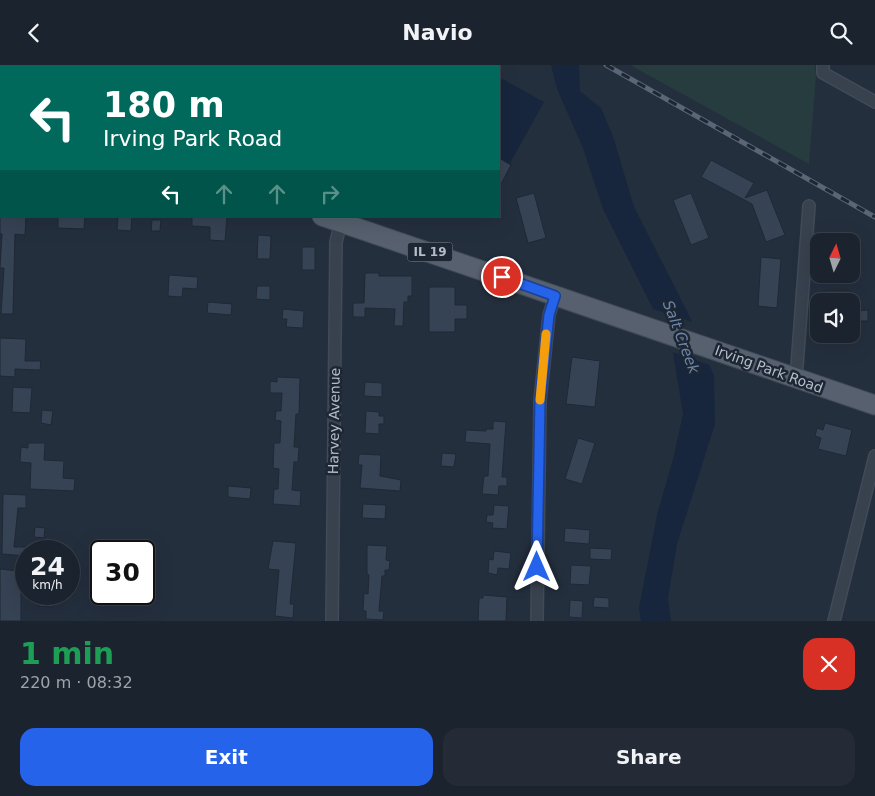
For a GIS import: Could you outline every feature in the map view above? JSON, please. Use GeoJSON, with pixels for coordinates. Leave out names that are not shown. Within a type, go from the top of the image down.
{"type":"FeatureCollection","features":[{"type":"Feature","properties":{"kind":"main road","name":"Irving Park Road"},"geometry":{"type":"LineString","coordinates":[[326,217],[875,405]]}},
{"type":"Feature","properties":{"kind":"street"},"geometry":{"type":"LineString","coordinates":[[823,69],[875,102]]}},
{"type":"Feature","properties":{"kind":"street"},"geometry":{"type":"LineString","coordinates":[[796,379],[809,206]]}},
{"type":"Feature","properties":{"kind":"street","name":"Harvey Avenue"},"geometry":{"type":"LineString","coordinates":[[332,621],[336,242],[341,221]]}},
{"type":"Feature","properties":{"kind":"street"},"geometry":{"type":"LineString","coordinates":[[537,621],[540,401],[549,315],[555,296]]}},
{"type":"Feature","properties":{"kind":"street"},"geometry":{"type":"LineString","coordinates":[[834,621],[875,456]]}},
{"type":"Feature","properties":{"kind":"green space"},"geometry":{"type":"Polygon","coordinates":[[[630,65],[815,65],[816,76],[809,164],[630,65]]]}},
{"type":"Feature","properties":{"kind":"water","name":"Salt Creek"},"geometry":{"type":"Polygon","coordinates":[[[551,65],[579,65],[580,91],[601,108],[613,136],[634,207],[689,315],[714,376],[715,424],[677,544],[668,598],[671,621],[641,621],[639,608],[657,515],[673,459],[683,414],[672,347],[603,209],[583,148],[557,89],[551,65]]]}},
{"type":"Feature","properties":{"kind":"water"},"geometry":{"type":"Polygon","coordinates":[[[500,78],[544,102],[500,182],[500,78]]]}},
{"type":"Feature","properties":{"kind":"pier"},"geometry":{"type":"Polygon","coordinates":[[[650,308],[695,323],[712,366],[670,351],[650,308]]]}},
{"type":"Feature","properties":{"kind":"building"},"geometry":{"type":"Polygon","coordinates":[[[500,159],[511,165],[500,186],[500,159]]]}},
{"type":"Feature","properties":{"kind":"building"},"geometry":{"type":"Polygon","coordinates":[[[711,160],[754,183],[745,198],[767,190],[785,235],[766,242],[752,204],[701,177],[711,160]]]}},
{"type":"Feature","properties":{"kind":"building"},"geometry":{"type":"Polygon","coordinates":[[[534,193],[546,238],[528,243],[516,198],[534,193]]]}},
{"type":"Feature","properties":{"kind":"building"},"geometry":{"type":"Polygon","coordinates":[[[691,193],[709,238],[691,245],[673,200],[691,193]]]}},
{"type":"Feature","properties":{"kind":"building"},"geometry":{"type":"Polygon","coordinates":[[[0,217],[26,217],[25,235],[15,234],[13,314],[1,314],[4,268],[0,268],[2,234],[0,234],[0,217]]]}},
{"type":"Feature","properties":{"kind":"building"},"geometry":{"type":"Polygon","coordinates":[[[58,217],[85,217],[84,229],[58,228],[58,217]]]}},
{"type":"Feature","properties":{"kind":"building"},"geometry":{"type":"Polygon","coordinates":[[[118,217],[132,217],[131,231],[117,230],[118,217]]]}},
{"type":"Feature","properties":{"kind":"building"},"geometry":{"type":"Polygon","coordinates":[[[192,217],[227,217],[225,241],[210,240],[210,227],[192,226],[192,217]]]}},
{"type":"Feature","properties":{"kind":"building"},"geometry":{"type":"Polygon","coordinates":[[[152,220],[161,220],[160,231],[151,231],[152,220]]]}},
{"type":"Feature","properties":{"kind":"building"},"geometry":{"type":"Polygon","coordinates":[[[258,235],[271,236],[270,259],[257,259],[258,235]]]}},
{"type":"Feature","properties":{"kind":"building"},"geometry":{"type":"Polygon","coordinates":[[[302,247],[315,247],[315,270],[302,270],[302,247]]]}},
{"type":"Feature","properties":{"kind":"building"},"geometry":{"type":"Polygon","coordinates":[[[761,257],[781,259],[777,308],[758,306],[761,257]]]}},
{"type":"Feature","properties":{"kind":"building"},"geometry":{"type":"Polygon","coordinates":[[[365,273],[379,273],[379,276],[412,276],[412,296],[408,296],[408,302],[404,302],[403,326],[394,326],[395,309],[365,308],[365,317],[353,317],[353,303],[364,303],[365,273]]]}},
{"type":"Feature","properties":{"kind":"building"},"geometry":{"type":"Polygon","coordinates":[[[169,275],[198,277],[197,289],[183,288],[182,297],[168,296],[169,275]]]}},
{"type":"Feature","properties":{"kind":"building"},"geometry":{"type":"Polygon","coordinates":[[[257,286],[270,286],[270,300],[256,299],[257,286]]]}},
{"type":"Feature","properties":{"kind":"building"},"geometry":{"type":"Polygon","coordinates":[[[429,287],[455,287],[455,305],[467,305],[467,319],[455,319],[455,332],[429,332],[429,287]]]}},
{"type":"Feature","properties":{"kind":"building"},"geometry":{"type":"Polygon","coordinates":[[[825,291],[850,291],[850,293],[825,293],[825,291]]]}},
{"type":"Feature","properties":{"kind":"building"},"geometry":{"type":"Polygon","coordinates":[[[208,302],[232,304],[231,315],[207,313],[208,302]]]}},
{"type":"Feature","properties":{"kind":"building"},"geometry":{"type":"Polygon","coordinates":[[[283,309],[304,311],[303,328],[286,327],[287,319],[282,319],[283,309]]]}},
{"type":"Feature","properties":{"kind":"building"},"geometry":{"type":"Polygon","coordinates":[[[868,310],[868,321],[860,321],[860,311],[868,310]]]}},
{"type":"Feature","properties":{"kind":"building"},"geometry":{"type":"Polygon","coordinates":[[[0,338],[26,339],[25,361],[41,361],[40,370],[15,369],[15,377],[0,376],[0,338]]]}},
{"type":"Feature","properties":{"kind":"building"},"geometry":{"type":"Polygon","coordinates":[[[572,357],[600,361],[595,407],[566,404],[572,357]]]}},
{"type":"Feature","properties":{"kind":"building"},"geometry":{"type":"Polygon","coordinates":[[[277,377],[300,378],[299,414],[296,414],[294,447],[299,447],[298,462],[294,462],[292,490],[301,491],[300,506],[273,504],[274,489],[278,489],[279,469],[273,468],[274,443],[280,443],[281,421],[275,420],[276,411],[281,411],[282,393],[270,393],[270,381],[277,382],[277,377]]]}},
{"type":"Feature","properties":{"kind":"building"},"geometry":{"type":"Polygon","coordinates":[[[365,382],[382,383],[382,397],[364,396],[365,382]]]}},
{"type":"Feature","properties":{"kind":"building"},"geometry":{"type":"Polygon","coordinates":[[[13,387],[32,388],[30,413],[12,412],[13,387]]]}},
{"type":"Feature","properties":{"kind":"building"},"geometry":{"type":"Polygon","coordinates":[[[42,410],[53,411],[51,425],[41,423],[42,410]]]}},
{"type":"Feature","properties":{"kind":"building"},"geometry":{"type":"Polygon","coordinates":[[[366,411],[379,412],[379,416],[384,416],[384,424],[379,424],[379,434],[365,433],[366,411]]]}},
{"type":"Feature","properties":{"kind":"building"},"geometry":{"type":"Polygon","coordinates":[[[493,421],[506,422],[502,477],[507,477],[507,486],[499,486],[498,495],[482,494],[484,476],[488,476],[490,444],[465,442],[466,430],[486,431],[486,429],[493,429],[493,421]]]}},
{"type":"Feature","properties":{"kind":"building"},"geometry":{"type":"Polygon","coordinates":[[[825,423],[852,430],[846,456],[818,449],[821,438],[815,436],[817,428],[823,430],[825,423]]]}},
{"type":"Feature","properties":{"kind":"building"},"geometry":{"type":"Polygon","coordinates":[[[578,438],[595,443],[582,484],[565,479],[578,438]]]}},
{"type":"Feature","properties":{"kind":"building"},"geometry":{"type":"Polygon","coordinates":[[[28,443],[45,443],[44,460],[64,461],[63,478],[75,479],[74,491],[30,489],[31,463],[20,462],[21,447],[28,448],[28,443]]]}},
{"type":"Feature","properties":{"kind":"building"},"geometry":{"type":"Polygon","coordinates":[[[442,453],[456,454],[454,467],[441,466],[442,453]]]}},
{"type":"Feature","properties":{"kind":"building"},"geometry":{"type":"Polygon","coordinates":[[[359,454],[381,455],[380,476],[401,480],[400,491],[360,488],[362,465],[358,465],[359,454]]]}},
{"type":"Feature","properties":{"kind":"building"},"geometry":{"type":"Polygon","coordinates":[[[228,486],[251,488],[250,499],[228,497],[228,486]]]}},
{"type":"Feature","properties":{"kind":"building"},"geometry":{"type":"Polygon","coordinates":[[[3,494],[26,495],[26,508],[18,508],[14,547],[15,555],[2,554],[3,494]]]}},
{"type":"Feature","properties":{"kind":"building"},"geometry":{"type":"Polygon","coordinates":[[[363,504],[386,505],[385,519],[362,518],[363,504]]]}},
{"type":"Feature","properties":{"kind":"building"},"geometry":{"type":"Polygon","coordinates":[[[494,505],[509,506],[507,529],[492,528],[493,523],[486,522],[487,515],[493,515],[494,505]]]}},
{"type":"Feature","properties":{"kind":"building"},"geometry":{"type":"Polygon","coordinates":[[[35,527],[45,528],[44,538],[34,537],[35,527]]]}},
{"type":"Feature","properties":{"kind":"building"},"geometry":{"type":"Polygon","coordinates":[[[565,528],[590,530],[589,544],[564,542],[565,528]]]}},
{"type":"Feature","properties":{"kind":"building"},"geometry":{"type":"Polygon","coordinates":[[[273,541],[296,543],[290,604],[294,604],[293,618],[275,616],[279,570],[268,569],[273,541]]]}},
{"type":"Feature","properties":{"kind":"building"},"geometry":{"type":"Polygon","coordinates":[[[367,545],[387,546],[386,560],[390,561],[389,570],[385,570],[385,576],[382,576],[379,611],[384,611],[383,620],[366,619],[366,611],[363,611],[364,593],[368,594],[367,545]]]}},
{"type":"Feature","properties":{"kind":"building"},"geometry":{"type":"Polygon","coordinates":[[[590,548],[612,549],[611,560],[590,559],[590,548]]]}},
{"type":"Feature","properties":{"kind":"building"},"geometry":{"type":"Polygon","coordinates":[[[494,551],[511,553],[509,569],[498,568],[497,575],[488,573],[489,559],[493,560],[494,551]]]}},
{"type":"Feature","properties":{"kind":"building"},"geometry":{"type":"Polygon","coordinates":[[[571,565],[591,566],[589,585],[570,584],[571,565]]]}},
{"type":"Feature","properties":{"kind":"building"},"geometry":{"type":"Polygon","coordinates":[[[0,569],[15,571],[15,605],[21,605],[21,621],[0,621],[0,569]]]}},
{"type":"Feature","properties":{"kind":"building"},"geometry":{"type":"Polygon","coordinates":[[[483,595],[507,597],[506,621],[478,621],[479,598],[483,598],[483,595]]]}},
{"type":"Feature","properties":{"kind":"building"},"geometry":{"type":"Polygon","coordinates":[[[594,597],[609,598],[609,608],[593,607],[594,597]]]}},
{"type":"Feature","properties":{"kind":"building"},"geometry":{"type":"Polygon","coordinates":[[[570,600],[583,601],[582,618],[569,617],[570,600]]]}},
{"type":"Feature","properties":{"kind":"building"},"geometry":{"type":"Polygon","coordinates":[[[39,605],[53,605],[53,607],[39,605]]]}},
{"type":"Feature","properties":{"kind":"railway"},"geometry":{"type":"LineString","coordinates":[[606,65],[875,217]]}},
{"type":"Feature","properties":{"kind":"slow traffic"},"geometry":{"type":"LineString","coordinates":[[540,400],[546,334]]}},
{"type":"Feature","properties":{"kind":"route"},"geometry":{"type":"LineString","coordinates":[[502,277],[555,296],[549,312],[540,401],[537,567]]}}]}
